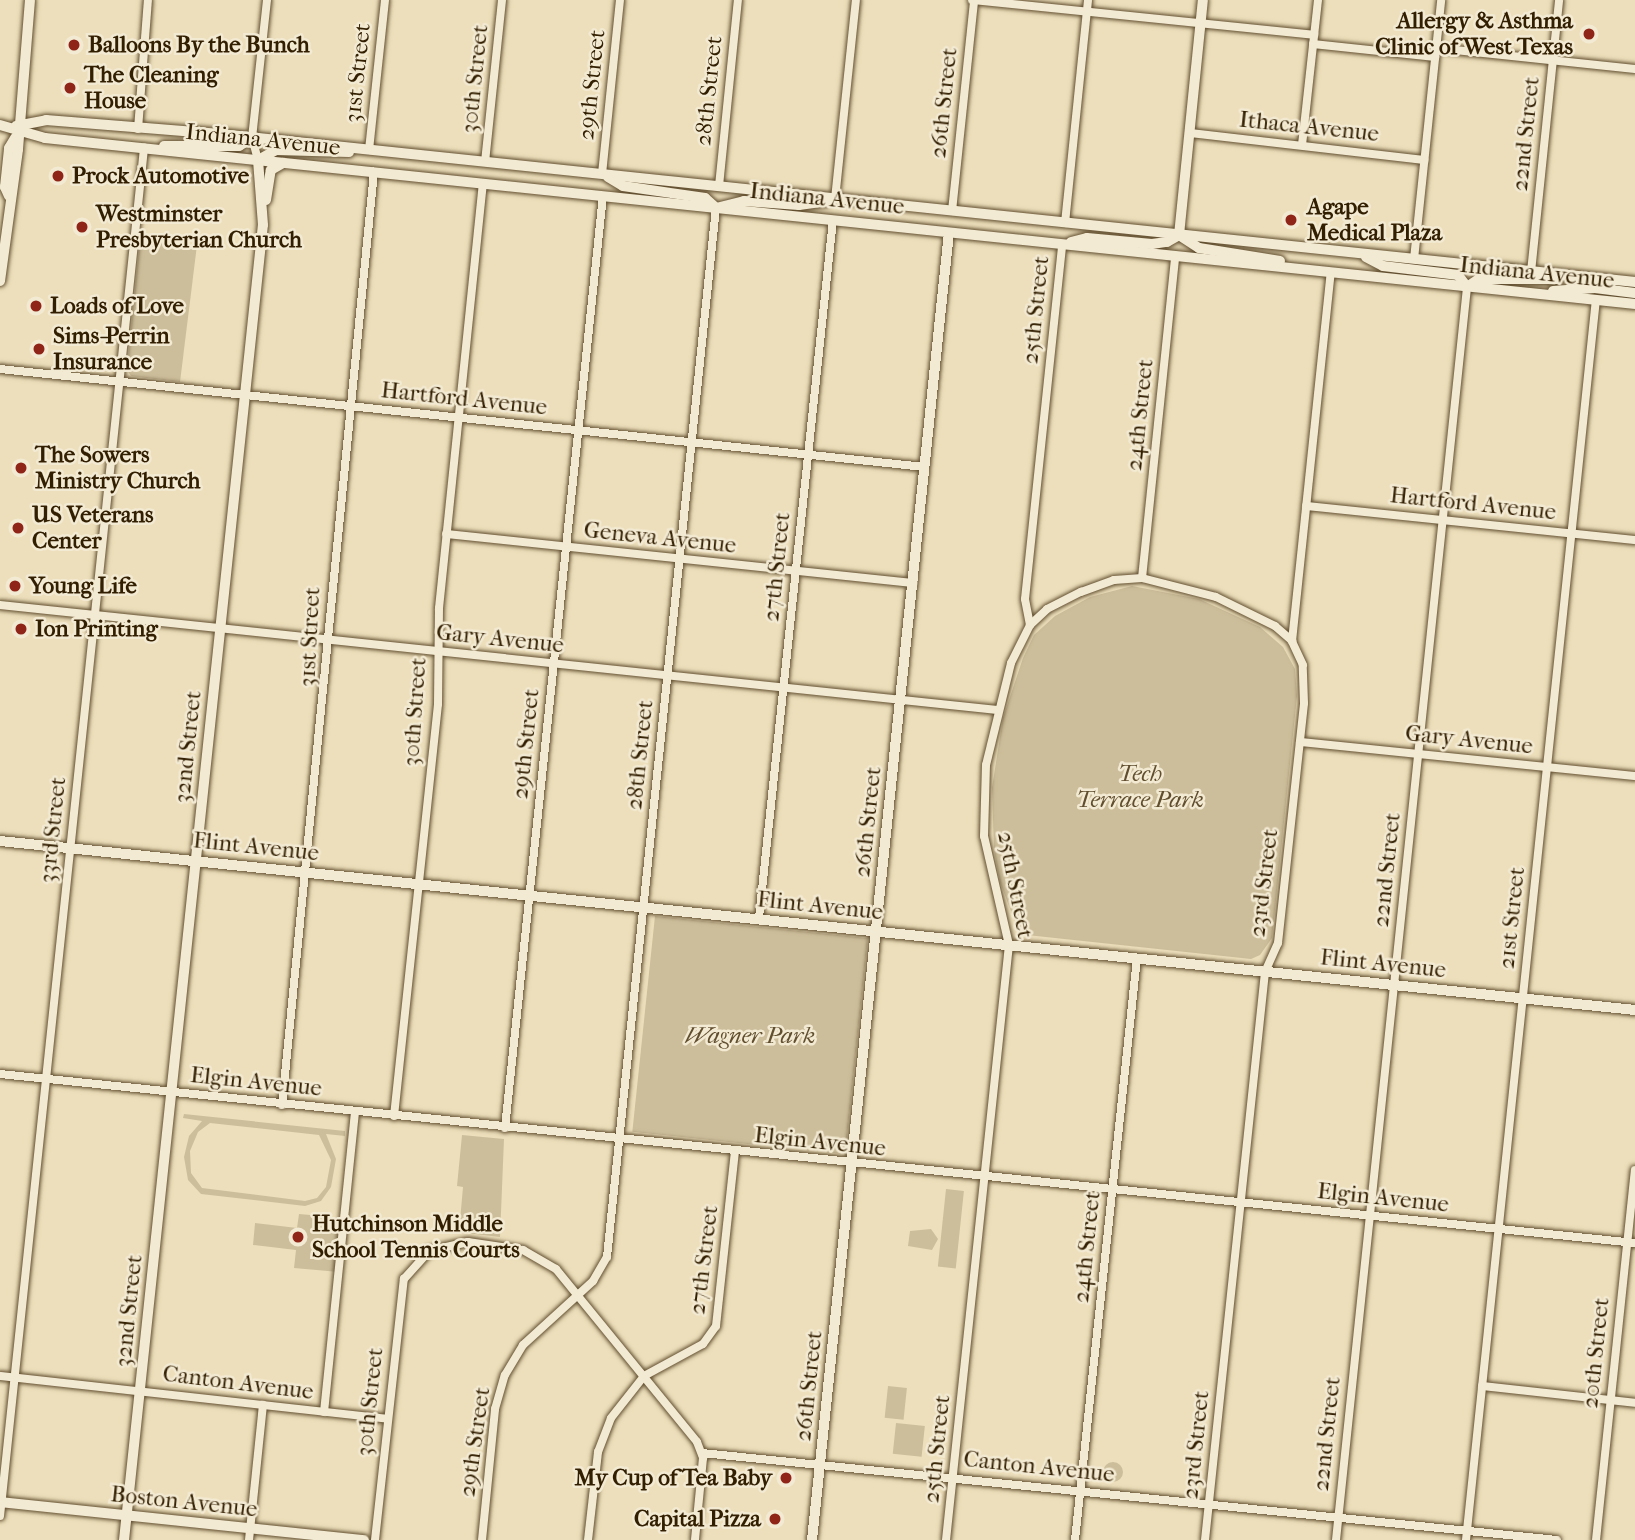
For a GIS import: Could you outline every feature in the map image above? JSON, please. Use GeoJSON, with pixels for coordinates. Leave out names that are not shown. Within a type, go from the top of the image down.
{"type":"FeatureCollection","features":[{"type":"Feature","properties":{"kind":"main road"},"geometry":{"type":"LineString","coordinates":[[0,281],[9,196],[5,187],[9,148],[15,138],[30,0]]}},
{"type":"Feature","properties":{"kind":"main road","name":"Indiana Avenue"},"geometry":{"type":"LineString","coordinates":[[0,125],[16,126],[46,120],[252,138],[1635,282]]}},
{"type":"Feature","properties":{"kind":"main road","name":"Indiana Avenue"},"geometry":{"type":"LineString","coordinates":[[16,126],[45,138],[1635,304]]}},
{"type":"Feature","properties":{"kind":"main road"},"geometry":{"type":"LineString","coordinates":[[144,148],[190,143],[239,146],[252,138]]}},
{"type":"Feature","properties":{"kind":"main road"},"geometry":{"type":"LineString","coordinates":[[258,160],[276,150],[325,155],[369,150]]}},
{"type":"Feature","properties":{"kind":"main road"},"geometry":{"type":"LineString","coordinates":[[602,174],[623,186],[705,198],[716,208],[727,202],[799,205],[835,199]]}},
{"type":"Feature","properties":{"kind":"main road"},"geometry":{"type":"LineString","coordinates":[[1062,244],[1087,239],[1152,244],[1167,242],[1179,235],[1199,248],[1331,273]]}},
{"type":"Feature","properties":{"kind":"main road"},"geometry":{"type":"LineString","coordinates":[[1359,254],[1383,265],[1458,275],[1467,287],[1479,279],[1584,277]]}},
{"type":"Feature","properties":{"kind":"main road"},"geometry":{"type":"LineString","coordinates":[[1533,294],[1594,288],[1635,293]]}},
{"type":"Feature","properties":{"kind":"street"},"geometry":{"type":"LineString","coordinates":[[138,129],[148,0]]}},
{"type":"Feature","properties":{"kind":"street","name":"32nd Street"},"geometry":{"type":"LineString","coordinates":[[124,1540],[262,225],[258,160],[252,138],[267,0]]}},
{"type":"Feature","properties":{"kind":"street","name":"31st Street"},"geometry":{"type":"LineString","coordinates":[[369,150],[385,0]]}},
{"type":"Feature","properties":{"kind":"street","name":"30th Street"},"geometry":{"type":"LineString","coordinates":[[485,162],[502,0]]}},
{"type":"Feature","properties":{"kind":"street","name":"29th Street"},"geometry":{"type":"LineString","coordinates":[[602,174],[621,0]]}},
{"type":"Feature","properties":{"kind":"street","name":"28th Street"},"geometry":{"type":"LineString","coordinates":[[719,186],[738,0]]}},
{"type":"Feature","properties":{"kind":"street"},"geometry":{"type":"LineString","coordinates":[[835,199],[856,0]]}},
{"type":"Feature","properties":{"kind":"street"},"geometry":{"type":"LineString","coordinates":[[973,0],[1201,23],[1313,40],[1635,69]]}},
{"type":"Feature","properties":{"kind":"street","name":"26th Street"},"geometry":{"type":"LineString","coordinates":[[952,211],[973,0]]}},
{"type":"Feature","properties":{"kind":"street"},"geometry":{"type":"LineString","coordinates":[[1065,223],[1088,0]]}},
{"type":"Feature","properties":{"kind":"street"},"geometry":{"type":"LineString","coordinates":[[1179,235],[1203,0]]}},
{"type":"Feature","properties":{"kind":"street"},"geometry":{"type":"LineString","coordinates":[[1302,145],[1318,0]]}},
{"type":"Feature","properties":{"kind":"street"},"geometry":{"type":"LineString","coordinates":[[1414,259],[1441,0]]}},
{"type":"Feature","properties":{"kind":"street","name":"22nd Street"},"geometry":{"type":"LineString","coordinates":[[1531,272],[1559,0]]}},
{"type":"Feature","properties":{"kind":"street","name":"Ithaca Avenue"},"geometry":{"type":"LineString","coordinates":[[1189,133],[1424,160]]}},
{"type":"Feature","properties":{"kind":"street","name":"33rd Street"},"geometry":{"type":"LineString","coordinates":[[0,1516],[144,148]]}},
{"type":"Feature","properties":{"kind":"street"},"geometry":{"type":"LineString","coordinates":[[262,225],[270,173],[283,163]]}},
{"type":"Feature","properties":{"kind":"street","name":"31st Street"},"geometry":{"type":"LineString","coordinates":[[282,1105],[330,640],[374,172]]}},
{"type":"Feature","properties":{"kind":"street","name":"30th Street"},"geometry":{"type":"LineString","coordinates":[[394,1116],[438,704],[438,652],[446,534],[483,184]]}},
{"type":"Feature","properties":{"kind":"street","name":"29th Street"},"geometry":{"type":"LineString","coordinates":[[505,1128],[603,196]]}},
{"type":"Feature","properties":{"kind":"street","name":"28th Street"},"geometry":{"type":"LineString","coordinates":[[577,1294],[601,1271],[607,1257],[716,208]]}},
{"type":"Feature","properties":{"kind":"street","name":"27th Street"},"geometry":{"type":"LineString","coordinates":[[759,918],[833,220]]}},
{"type":"Feature","properties":{"kind":"street","name":"26th Street"},"geometry":{"type":"LineString","coordinates":[[812,1540],[949,233]]}},
{"type":"Feature","properties":{"kind":"street","name":"25th Street"},"geometry":{"type":"LineString","coordinates":[[946,1540],[1009,945],[984,835],[986,765],[996,710],[1011,663],[1030,625],[1025,600],[1062,244]]}},
{"type":"Feature","properties":{"kind":"street","name":"24th Street"},"geometry":{"type":"LineString","coordinates":[[1142,578],[1175,256]]}},
{"type":"Feature","properties":{"kind":"street","name":"23rd Street"},"geometry":{"type":"LineString","coordinates":[[1205,1540],[1265,972],[1278,943],[1300,742],[1305,678],[1292,641],[1331,273]]}},
{"type":"Feature","properties":{"kind":"street","name":"22nd Street"},"geometry":{"type":"LineString","coordinates":[[1336,1540],[1467,287]]}},
{"type":"Feature","properties":{"kind":"street","name":"21st Street"},"geometry":{"type":"LineString","coordinates":[[1466,1535],[1596,300]]}},
{"type":"Feature","properties":{"kind":"street","name":"Hartford Avenue"},"geometry":{"type":"LineString","coordinates":[[0,369],[925,467]]}},
{"type":"Feature","properties":{"kind":"street","name":"Hartford Avenue"},"geometry":{"type":"LineString","coordinates":[[1306,506],[1635,540]]}},
{"type":"Feature","properties":{"kind":"street","name":"Geneva Avenue"},"geometry":{"type":"LineString","coordinates":[[446,534],[913,583]]}},
{"type":"Feature","properties":{"kind":"street"},"geometry":{"type":"LineString","coordinates":[[1030,625],[1047,609],[1081,592],[1114,580],[1142,578],[1216,597],[1275,626],[1292,641]]}},
{"type":"Feature","properties":{"kind":"street","name":"Gary Avenue"},"geometry":{"type":"LineString","coordinates":[[0,605],[996,710]]}},
{"type":"Feature","properties":{"kind":"street","name":"Gary Avenue"},"geometry":{"type":"LineString","coordinates":[[1300,742],[1635,776]]}},
{"type":"Feature","properties":{"kind":"street","name":"Flint Avenue"},"geometry":{"type":"LineString","coordinates":[[0,841],[196,859],[1635,1010]]}},
{"type":"Feature","properties":{"kind":"street","name":"24th Street"},"geometry":{"type":"LineString","coordinates":[[1075,1540],[1137,958]]}},
{"type":"Feature","properties":{"kind":"street","name":"Elgin Avenue"},"geometry":{"type":"LineString","coordinates":[[0,1074],[851,1165],[1112,1188],[1631,1243]]}},
{"type":"Feature","properties":{"kind":"street"},"geometry":{"type":"LineString","coordinates":[[324,1412],[355,1112]]}},
{"type":"Feature","properties":{"kind":"street","name":"27th Street"},"geometry":{"type":"LineString","coordinates":[[644,1376],[703,1344],[716,1326],[735,1152]]}},
{"type":"Feature","properties":{"kind":"street","name":"20th Street"},"geometry":{"type":"LineString","coordinates":[[1596,1540],[1631,1243],[1635,1170]]}},
{"type":"Feature","properties":{"kind":"street","name":"30th Street"},"geometry":{"type":"LineString","coordinates":[[375,1540],[399,1306],[409,1269],[438,1246],[468,1242],[498,1245],[536,1256],[556,1269],[577,1294]]}},
{"type":"Feature","properties":{"kind":"street"},"geometry":{"type":"LineString","coordinates":[[577,1294],[702,1453],[695,1540]]}},
{"type":"Feature","properties":{"kind":"street","name":"29th Street"},"geometry":{"type":"LineString","coordinates":[[482,1540],[495,1409],[505,1375],[537,1329],[577,1294]]}},
{"type":"Feature","properties":{"kind":"street","name":"Canton Avenue"},"geometry":{"type":"LineString","coordinates":[[0,1376],[387,1419]]}},
{"type":"Feature","properties":{"kind":"street"},"geometry":{"type":"LineString","coordinates":[[588,1540],[602,1438],[619,1406],[644,1376]]}},
{"type":"Feature","properties":{"kind":"street"},"geometry":{"type":"LineString","coordinates":[[1482,1386],[1635,1403]]}},
{"type":"Feature","properties":{"kind":"street"},"geometry":{"type":"LineString","coordinates":[[249,1540],[263,1405]]}},
{"type":"Feature","properties":{"kind":"street","name":"Canton Avenue"},"geometry":{"type":"LineString","coordinates":[[702,1453],[1338,1517],[1466,1535],[1557,1540]]}},
{"type":"Feature","properties":{"kind":"street","name":"Boston Avenue"},"geometry":{"type":"LineString","coordinates":[[1,1502],[364,1540]]}},
{"type":"Feature","properties":{"kind":"green space"},"geometry":{"type":"Polygon","coordinates":[[[140,240],[197,245],[180,382],[131,376],[127,370],[140,240]]]}},
{"type":"Feature","properties":{"kind":"green space","name":"Tech Terrace Park"},"geometry":{"type":"Polygon","coordinates":[[[1132,586],[1199,599],[1260,627],[1283,647],[1295,669],[1297,696],[1272,938],[1260,955],[1251,959],[1027,935],[1015,922],[1000,882],[994,850],[992,788],[1003,718],[1023,658],[1034,635],[1055,616],[1090,597],[1132,586]]]}},
{"type":"Feature","properties":{"kind":"green space","name":"Wagner Park"},"geometry":{"type":"Polygon","coordinates":[[[655,916],[868,938],[845,1154],[632,1132],[655,916]]]}},
{"type":"Feature","properties":{"kind":"green space"},"geometry":{"type":"Polygon","coordinates":[[[184,1114],[345,1131],[345,1136],[326,1134],[336,1159],[331,1187],[321,1201],[305,1206],[201,1194],[188,1180],[184,1157],[189,1136],[202,1121],[183,1118],[184,1114]],[[210,1123],[198,1132],[190,1151],[191,1173],[202,1188],[305,1201],[317,1198],[326,1187],[331,1160],[319,1135],[210,1123]]]}},
{"type":"Feature","properties":{"kind":"green space"},"geometry":{"type":"Polygon","coordinates":[[[462,1135],[504,1139],[500,1237],[459,1232],[463,1187],[457,1186],[462,1135]]]}},
{"type":"Feature","properties":{"kind":"green space"},"geometry":{"type":"Polygon","coordinates":[[[946,1189],[964,1191],[956,1268],[938,1267],[946,1189]]]}},
{"type":"Feature","properties":{"kind":"green space","name":"Hutchinson Middle School Tennis Courts"},"geometry":{"type":"Polygon","coordinates":[[[299,1214],[344,1218],[339,1272],[294,1268],[296,1250],[253,1245],[255,1223],[297,1228],[299,1214]]]}},
{"type":"Feature","properties":{"kind":"green space"},"geometry":{"type":"Polygon","coordinates":[[[931,1229],[938,1239],[932,1250],[908,1246],[910,1231],[931,1229]]]}},
{"type":"Feature","properties":{"kind":"green space"},"geometry":{"type":"Polygon","coordinates":[[[888,1386],[907,1388],[904,1420],[885,1418],[888,1386]]]}},
{"type":"Feature","properties":{"kind":"green space"},"geometry":{"type":"Polygon","coordinates":[[[896,1423],[925,1426],[922,1457],[893,1454],[896,1423]]]}},
{"type":"Feature","properties":{"kind":"green space"},"geometry":{"type":"Polygon","coordinates":[[[1113,1462],[1120,1465],[1123,1472],[1120,1479],[1113,1482],[1106,1479],[1103,1472],[1106,1465],[1113,1462]]]}},
{"type":"Feature","properties":{"kind":"place","name":"Allergy & Asthma Clinic of West Texas"},"geometry":{"type":"Point","coordinates":[1589,34]}},
{"type":"Feature","properties":{"kind":"place","name":"Balloons By the Bunch"},"geometry":{"type":"Point","coordinates":[74,45]}},
{"type":"Feature","properties":{"kind":"place","name":"The Cleaning House"},"geometry":{"type":"Point","coordinates":[70,88]}},
{"type":"Feature","properties":{"kind":"place","name":"Prock Automotive"},"geometry":{"type":"Point","coordinates":[58,176]}},
{"type":"Feature","properties":{"kind":"place","name":"Agape Medical Plaza"},"geometry":{"type":"Point","coordinates":[1291,220]}},
{"type":"Feature","properties":{"kind":"place","name":"Westminster Presbyterian Church"},"geometry":{"type":"Point","coordinates":[82,227]}},
{"type":"Feature","properties":{"kind":"place","name":"Loads of Love"},"geometry":{"type":"Point","coordinates":[36,306]}},
{"type":"Feature","properties":{"kind":"place","name":"Sims-Perrin Insurance"},"geometry":{"type":"Point","coordinates":[39,349]}},
{"type":"Feature","properties":{"kind":"place","name":"The Sowers Ministry Church"},"geometry":{"type":"Point","coordinates":[21,468]}},
{"type":"Feature","properties":{"kind":"place","name":"US Veterans Center"},"geometry":{"type":"Point","coordinates":[18,528]}},
{"type":"Feature","properties":{"kind":"place","name":"Young Life"},"geometry":{"type":"Point","coordinates":[15,586]}},
{"type":"Feature","properties":{"kind":"place","name":"Ion Printing"},"geometry":{"type":"Point","coordinates":[21,629]}},
{"type":"Feature","properties":{"kind":"place","name":"Hutchinson Middle School Tennis Courts"},"geometry":{"type":"Point","coordinates":[298,1237]}},
{"type":"Feature","properties":{"kind":"place","name":"My Cup of Tea Baby"},"geometry":{"type":"Point","coordinates":[786,1478]}},
{"type":"Feature","properties":{"kind":"place","name":"Capital Pizza"},"geometry":{"type":"Point","coordinates":[775,1519]}}]}
